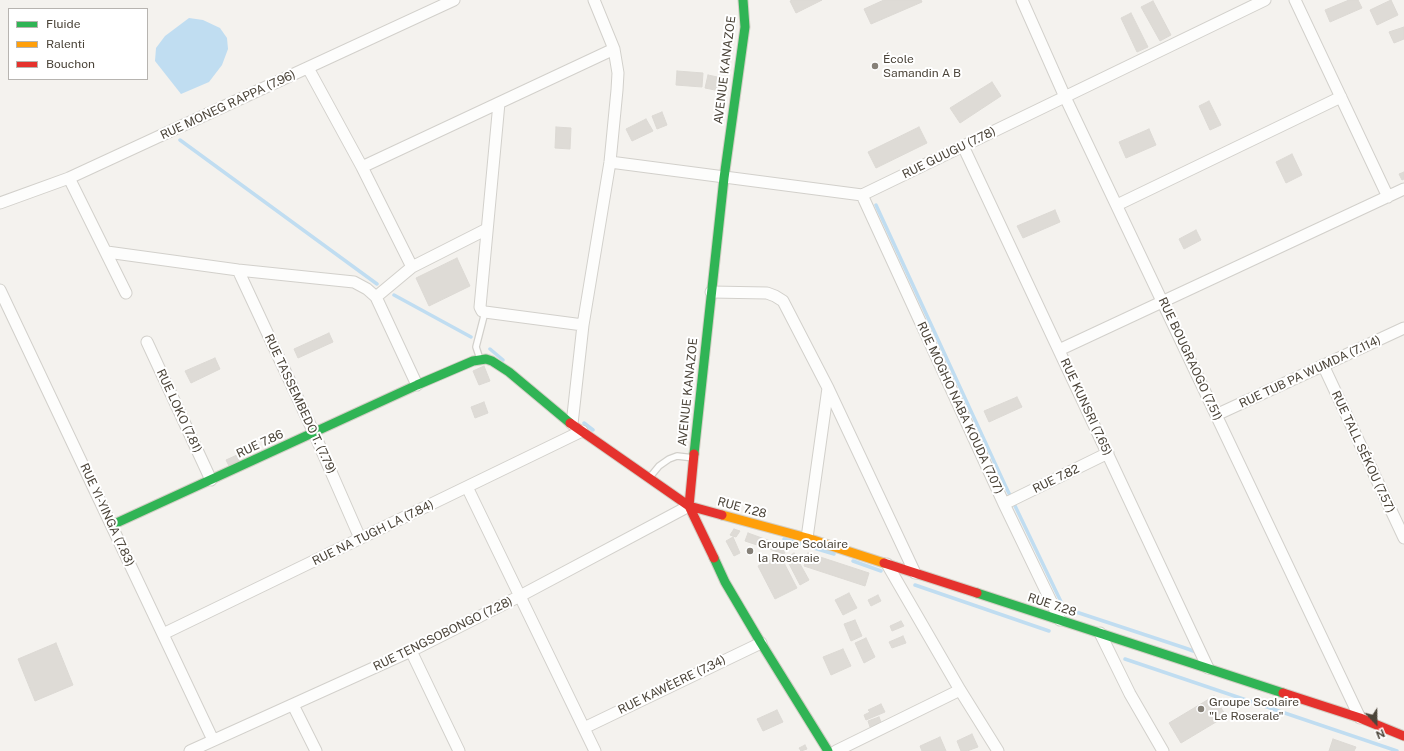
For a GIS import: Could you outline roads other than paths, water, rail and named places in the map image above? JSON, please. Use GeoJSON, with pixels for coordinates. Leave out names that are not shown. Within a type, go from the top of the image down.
{"type":"FeatureCollection","features":[{"type":"Feature","properties":{"kind":"street","name":"RUE MONEG RAPPA (7.96)"},"geometry":{"type":"LineString","coordinates":[[0,203],[69,178],[454,0]]}},
{"type":"Feature","properties":{"kind":"street"},"geometry":{"type":"LineString","coordinates":[[572,424],[583,325],[610,162],[618,73],[614,50],[594,0]]}},
{"type":"Feature","properties":{"kind":"street","name":"AVENUE KANAZOE"},"geometry":{"type":"LineString","coordinates":[[689,506],[710,292],[745,27],[742,0]]}},
{"type":"Feature","properties":{"kind":"street","name":"RUE GUUGU (7.78)"},"geometry":{"type":"LineString","coordinates":[[862,195],[1265,0]]}},
{"type":"Feature","properties":{"kind":"street"},"geometry":{"type":"LineString","coordinates":[[1295,0],[1388,197]]}},
{"type":"Feature","properties":{"kind":"street","name":"RUE BOUGRAOGO (7.51)"},"geometry":{"type":"LineString","coordinates":[[1025,1],[1065,96],[1360,718]]}},
{"type":"Feature","properties":{"kind":"street"},"geometry":{"type":"LineString","coordinates":[[362,167],[614,50]]}},
{"type":"Feature","properties":{"kind":"street"},"geometry":{"type":"LineString","coordinates":[[308,68],[362,167],[412,267]]}},
{"type":"Feature","properties":{"kind":"street"},"geometry":{"type":"LineString","coordinates":[[1117,205],[1341,97]]}},
{"type":"Feature","properties":{"kind":"street"},"geometry":{"type":"LineString","coordinates":[[499,104],[480,304],[482,310],[485,312],[583,325]]}},
{"type":"Feature","properties":{"kind":"street","name":"RUE KUNSRI (7.65)"},"geometry":{"type":"LineString","coordinates":[[963,146],[1208,668]]}},
{"type":"Feature","properties":{"kind":"street"},"geometry":{"type":"LineString","coordinates":[[610,162],[862,195]]}},
{"type":"Feature","properties":{"kind":"street"},"geometry":{"type":"LineString","coordinates":[[69,178],[126,293]]}},
{"type":"Feature","properties":{"kind":"street"},"geometry":{"type":"LineString","coordinates":[[1059,350],[1404,189]]}},
{"type":"Feature","properties":{"kind":"street","name":"RUE MOGHO NABA KOUDA (7.07)"},"geometry":{"type":"LineString","coordinates":[[862,195],[1004,504],[1060,620]]}},
{"type":"Feature","properties":{"kind":"street"},"geometry":{"type":"LineString","coordinates":[[376,297],[412,267],[487,229]]}},
{"type":"Feature","properties":{"kind":"street"},"geometry":{"type":"LineString","coordinates":[[107,252],[238,270],[354,282],[367,289],[376,297],[418,385]]}},
{"type":"Feature","properties":{"kind":"street","name":"RUE TASSEMBEDO T. (7.79)"},"geometry":{"type":"LineString","coordinates":[[238,270],[314,433],[360,538]]}},
{"type":"Feature","properties":{"kind":"street","name":"RUE YI-YINGA (7.83)"},"geometry":{"type":"LineString","coordinates":[[0,290],[213,740]]}},
{"type":"Feature","properties":{"kind":"street"},"geometry":{"type":"LineString","coordinates":[[710,292],[767,293],[780,298],[786,305],[828,388],[915,573]]}},
{"type":"Feature","properties":{"kind":"street","name":"RUE TUB PA WUMDA (7.114)"},"geometry":{"type":"LineString","coordinates":[[1216,415],[1404,328]]}},
{"type":"Feature","properties":{"kind":"street","name":"RUE LOKO (7.81)"},"geometry":{"type":"LineString","coordinates":[[147,342],[211,480]]}},
{"type":"Feature","properties":{"kind":"street"},"geometry":{"type":"LineString","coordinates":[[480,359],[492,361],[509,372],[572,424],[689,506],[725,582],[828,751]]}},
{"type":"Feature","properties":{"kind":"street","name":"RUE 7.86"},"geometry":{"type":"LineString","coordinates":[[112,525],[418,385],[480,359]]}},
{"type":"Feature","properties":{"kind":"street","name":"RUE TALL SÉKOU (7.57)"},"geometry":{"type":"LineString","coordinates":[[1323,366],[1404,538]]}},
{"type":"Feature","properties":{"kind":"street"},"geometry":{"type":"LineString","coordinates":[[807,538],[828,388]]}},
{"type":"Feature","properties":{"kind":"street","name":"RUE NA TUGH LA (7.84)"},"geometry":{"type":"LineString","coordinates":[[163,634],[582,431]]}},
{"type":"Feature","properties":{"kind":"street","name":"RUE 7.82"},"geometry":{"type":"LineString","coordinates":[[1004,504],[1108,453]]}},
{"type":"Feature","properties":{"kind":"street"},"geometry":{"type":"LineString","coordinates":[[468,487],[595,751]]}},
{"type":"Feature","properties":{"kind":"street","name":"RUE 7.28"},"geometry":{"type":"LineString","coordinates":[[689,506],[807,538],[1360,718],[1404,736]]}},
{"type":"Feature","properties":{"kind":"street","name":"RUE TENGSOBONGO (7.28)"},"geometry":{"type":"LineString","coordinates":[[192,751],[213,740],[411,651],[520,596],[689,506]]}},
{"type":"Feature","properties":{"kind":"street"},"geometry":{"type":"LineString","coordinates":[[887,564],[960,690],[998,751]]}},
{"type":"Feature","properties":{"kind":"street"},"geometry":{"type":"LineString","coordinates":[[1100,633],[1130,694],[1163,751]]}},
{"type":"Feature","properties":{"kind":"street","name":"RUE KAWÈERE (7.34)"},"geometry":{"type":"LineString","coordinates":[[584,728],[761,643]]}},
{"type":"Feature","properties":{"kind":"street"},"geometry":{"type":"LineString","coordinates":[[411,651],[459,751]]}},
{"type":"Feature","properties":{"kind":"street"},"geometry":{"type":"LineString","coordinates":[[836,751],[960,690]]}},
{"type":"Feature","properties":{"kind":"street"},"geometry":{"type":"LineString","coordinates":[[293,705],[316,751]]}},
{"type":"Feature","properties":{"kind":"lane"},"geometry":{"type":"LineString","coordinates":[[480,359],[476,347],[485,312]]}},
{"type":"Feature","properties":{"kind":"lane"},"geometry":{"type":"LineString","coordinates":[[649,478],[659,466],[669,459],[677,456],[694,458]]}},
{"type":"Feature","properties":{"kind":"water"},"geometry":{"type":"Polygon","coordinates":[[[189,18],[203,20],[220,28],[227,38],[228,49],[222,65],[209,82],[181,94],[155,61],[156,48],[165,36],[189,18]]]}},
{"type":"Feature","properties":{"kind":"waterway"},"geometry":{"type":"LineString","coordinates":[[180,140],[377,284]]}},
{"type":"Feature","properties":{"kind":"waterway"},"geometry":{"type":"LineString","coordinates":[[876,205],[1005,485],[1064,608],[1199,653]]}},
{"type":"Feature","properties":{"kind":"waterway"},"geometry":{"type":"LineString","coordinates":[[394,295],[471,337]]}},
{"type":"Feature","properties":{"kind":"waterway"},"geometry":{"type":"LineString","coordinates":[[490,349],[503,360]]}},
{"type":"Feature","properties":{"kind":"waterway"},"geometry":{"type":"LineString","coordinates":[[584,423],[593,430]]}},
{"type":"Feature","properties":{"kind":"waterway"},"geometry":{"type":"LineString","coordinates":[[784,539],[834,554]]}},
{"type":"Feature","properties":{"kind":"waterway"},"geometry":{"type":"LineString","coordinates":[[853,561],[881,571]]}},
{"type":"Feature","properties":{"kind":"waterway"},"geometry":{"type":"LineString","coordinates":[[915,585],[1049,631]]}},
{"type":"Feature","properties":{"kind":"waterway"},"geometry":{"type":"LineString","coordinates":[[1125,659],[1397,751]]}},
{"type":"Feature","properties":{"kind":"place","name":"École Samandin A B"},"geometry":{"type":"Point","coordinates":[875,66]}},
{"type":"Feature","properties":{"kind":"place","name":"Groupe Scolaire la Roseraie"},"geometry":{"type":"Point","coordinates":[750,551]}},
{"type":"Feature","properties":{"kind":"place","name":"Groupe Scolaire \"Le Roserale\""},"geometry":{"type":"Point","coordinates":[1201,709]}}]}
